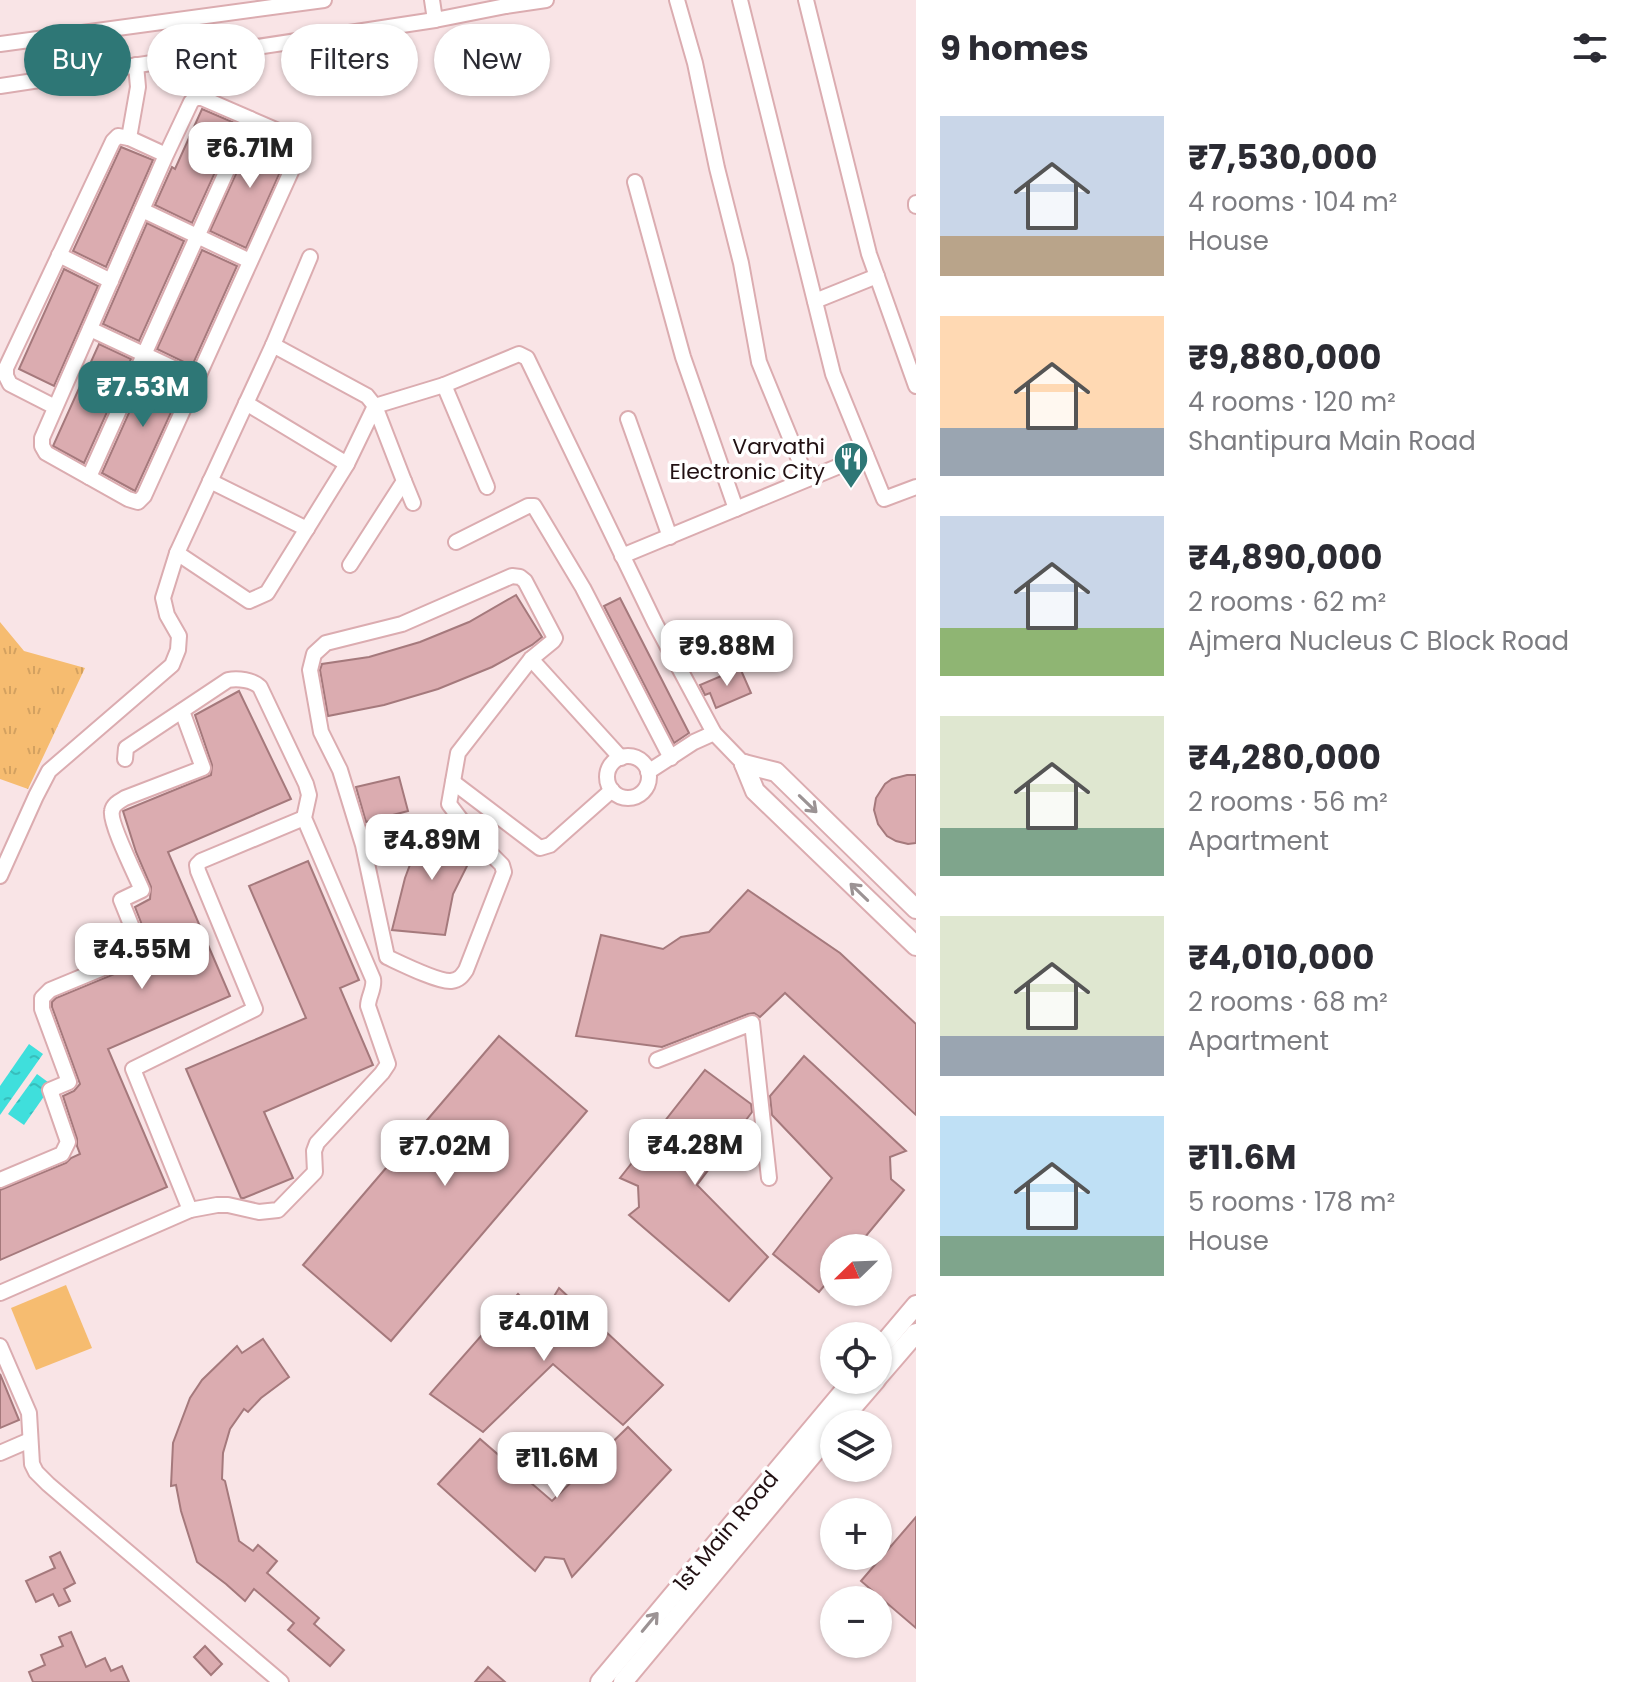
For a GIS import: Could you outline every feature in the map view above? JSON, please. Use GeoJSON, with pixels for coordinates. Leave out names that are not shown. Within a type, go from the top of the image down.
{"type":"FeatureCollection","features":[{"type":"Feature","properties":{"kind":"street"},"geometry":{"type":"LineString","coordinates":[[0,44],[324,0]]}},
{"type":"Feature","properties":{"kind":"street"},"geometry":{"type":"LineString","coordinates":[[432,0],[435,20]]}},
{"type":"Feature","properties":{"kind":"street"},"geometry":{"type":"LineString","coordinates":[[0,86],[435,20],[506,3],[546,0]]}},
{"type":"Feature","properties":{"kind":"street"},"geometry":{"type":"LineString","coordinates":[[677,0],[695,63],[741,263],[759,362],[807,479]]}},
{"type":"Feature","properties":{"kind":"street"},"geometry":{"type":"LineString","coordinates":[[740,0],[833,374],[884,499],[916,487]]}},
{"type":"Feature","properties":{"kind":"street"},"geometry":{"type":"LineString","coordinates":[[806,0],[869,254],[916,386]]}},
{"type":"Feature","properties":{"kind":"street"},"geometry":{"type":"LineString","coordinates":[[129,138],[138,87],[136,65]]}},
{"type":"Feature","properties":{"kind":"street"},"geometry":{"type":"LineString","coordinates":[[195,98],[202,98],[292,137],[298,144],[299,154],[144,496],[138,502],[46,453],[42,438],[166,155],[195,98]]}},
{"type":"Feature","properties":{"kind":"street"},"geometry":{"type":"LineString","coordinates":[[89,477],[250,119]]}},
{"type":"Feature","properties":{"kind":"street"},"geometry":{"type":"LineString","coordinates":[[55,407],[10,384],[6,368],[113,141],[118,136],[129,138],[166,155]]}},
{"type":"Feature","properties":{"kind":"street"},"geometry":{"type":"LineString","coordinates":[[635,182],[683,357],[736,509]]}},
{"type":"Feature","properties":{"kind":"street"},"geometry":{"type":"LineString","coordinates":[[142,210],[250,261]]}},
{"type":"Feature","properties":{"kind":"street"},"geometry":{"type":"LineString","coordinates":[[59,255],[111,281]]}},
{"type":"Feature","properties":{"kind":"street"},"geometry":{"type":"LineString","coordinates":[[0,876],[49,771],[172,665],[179,636],[167,615],[163,598],[177,553],[310,257]]}},
{"type":"Feature","properties":{"kind":"street"},"geometry":{"type":"LineString","coordinates":[[815,301],[877,276]]}},
{"type":"Feature","properties":{"kind":"street"},"geometry":{"type":"LineString","coordinates":[[90,329],[197,379]]}},
{"type":"Feature","properties":{"kind":"street"},"geometry":{"type":"LineString","coordinates":[[273,345],[367,396],[375,406],[413,503]]}},
{"type":"Feature","properties":{"kind":"street"},"geometry":{"type":"LineString","coordinates":[[177,553],[249,601],[257,599],[267,593],[347,464],[375,406],[444,385],[519,354],[527,358],[655,623],[714,733],[744,764],[755,791],[916,946]]}},
{"type":"Feature","properties":{"kind":"street"},"geometry":{"type":"LineString","coordinates":[[444,385],[487,487]]}},
{"type":"Feature","properties":{"kind":"street"},"geometry":{"type":"LineString","coordinates":[[246,403],[347,464]]}},
{"type":"Feature","properties":{"kind":"street"},"geometry":{"type":"LineString","coordinates":[[628,419],[670,537]]}},
{"type":"Feature","properties":{"kind":"street"},"geometry":{"type":"LineString","coordinates":[[622,556],[866,455]]}},
{"type":"Feature","properties":{"kind":"street"},"geometry":{"type":"LineString","coordinates":[[210,481],[307,529]]}},
{"type":"Feature","properties":{"kind":"street"},"geometry":{"type":"LineString","coordinates":[[350,565],[404,481]]}},
{"type":"Feature","properties":{"kind":"street"},"geometry":{"type":"LineString","coordinates":[[456,542],[532,504],[534,506],[583,588],[671,758]]}},
{"type":"Feature","properties":{"kind":"street"},"geometry":{"type":"LineString","coordinates":[[512,576],[525,581],[555,634],[553,641],[531,659],[458,753],[449,804],[474,837],[502,865],[504,872],[466,970],[462,977],[454,981],[443,980],[387,957],[363,845],[340,770],[321,732],[310,670],[314,654],[326,643],[402,624],[512,576]]}},
{"type":"Feature","properties":{"kind":"street"},"geometry":{"type":"LineString","coordinates":[[531,659],[621,758]]}},
{"type":"Feature","properties":{"kind":"street"},"geometry":{"type":"LineString","coordinates":[[0,1293],[190,1210],[228,1205],[259,1212],[278,1210],[315,1172],[314,1151],[317,1143],[388,1064],[368,1006],[373,979],[304,818],[309,795],[306,784],[256,682],[228,680],[126,748],[125,759]]}},
{"type":"Feature","properties":{"kind":"street"},"geometry":{"type":"LineString","coordinates":[[0,1180],[62,1154],[68,1142],[50,1090],[69,1082],[42,1009],[42,998],[50,990],[142,952],[121,900],[142,890],[114,824],[112,810],[125,798],[203,768],[182,711]]}},
{"type":"Feature","properties":{"kind":"street"},"geometry":{"type":"LineString","coordinates":[[648,772],[694,742],[714,733]]}},
{"type":"Feature","properties":{"kind":"street"},"geometry":{"type":"LineString","coordinates":[[621,758],[641,761],[648,772],[648,785],[639,795],[626,798],[612,790],[608,773],[615,761],[621,758]]}},
{"type":"Feature","properties":{"kind":"street"},"geometry":{"type":"LineString","coordinates":[[744,764],[776,772],[916,909]]}},
{"type":"Feature","properties":{"kind":"street"},"geometry":{"type":"LineString","coordinates":[[453,782],[540,848],[550,845],[612,790]]}},
{"type":"Feature","properties":{"kind":"street"},"geometry":{"type":"LineString","coordinates":[[190,1210],[133,1069],[255,1009],[197,865],[304,818]]}},
{"type":"Feature","properties":{"kind":"street"},"geometry":{"type":"LineString","coordinates":[[657,1060],[752,1023],[769,1178]]}},
{"type":"Feature","properties":{"kind":"street"},"geometry":{"type":"LineString","coordinates":[[892,1333],[916,1305]]}},
{"type":"Feature","properties":{"kind":"street"},"geometry":{"type":"LineString","coordinates":[[892,1361],[916,1333]]}},
{"type":"Feature","properties":{"kind":"street"},"geometry":{"type":"LineString","coordinates":[[0,1346],[29,1413],[32,1464],[36,1472],[281,1682]]}},
{"type":"Feature","properties":{"kind":"street","name":"1st Main Road"},"geometry":{"type":"LineString","coordinates":[[600,1682],[841,1394]]}},
{"type":"Feature","properties":{"kind":"street"},"geometry":{"type":"LineString","coordinates":[[850,1410],[864,1394]]}},
{"type":"Feature","properties":{"kind":"street"},"geometry":{"type":"LineString","coordinates":[[0,1453],[30,1440]]}},
{"type":"Feature","properties":{"kind":"street","name":"1st Main Road"},"geometry":{"type":"LineString","coordinates":[[623,1682],[820,1446]]}},
{"type":"Feature","properties":{"kind":"green space"},"geometry":{"type":"Polygon","coordinates":[[[0,622],[24,651],[85,668],[28,789],[0,779],[0,622]]]}},
{"type":"Feature","properties":{"kind":"green space"},"geometry":{"type":"Polygon","coordinates":[[[66,1285],[92,1348],[36,1370],[11,1308],[66,1285]]]}},
{"type":"Feature","properties":{"kind":"water"},"geometry":{"type":"Polygon","coordinates":[[[29,1044],[43,1054],[0,1115],[0,1086],[29,1044]]]}},
{"type":"Feature","properties":{"kind":"water"},"geometry":{"type":"Polygon","coordinates":[[[37,1074],[52,1085],[24,1125],[8,1114],[37,1074]]]}},
{"type":"Feature","properties":{"kind":"building"},"geometry":{"type":"Polygon","coordinates":[[[202,109],[237,124],[192,223],[155,205],[202,109]]]}},
{"type":"Feature","properties":{"kind":"building"},"geometry":{"type":"Polygon","coordinates":[[[255,132],[286,145],[289,152],[246,248],[210,231],[255,132]]]}},
{"type":"Feature","properties":{"kind":"building"},"geometry":{"type":"Polygon","coordinates":[[[121,147],[153,160],[106,267],[73,251],[121,147]]]}},
{"type":"Feature","properties":{"kind":"building"},"geometry":{"type":"Polygon","coordinates":[[[147,223],[184,241],[139,341],[103,324],[147,223]]]}},
{"type":"Feature","properties":{"kind":"building"},"geometry":{"type":"Polygon","coordinates":[[[202,250],[237,266],[192,366],[157,349],[202,250]]]}},
{"type":"Feature","properties":{"kind":"building"},"geometry":{"type":"Polygon","coordinates":[[[64,269],[98,286],[54,386],[19,369],[64,269]]]}},
{"type":"Feature","properties":{"kind":"building"},"geometry":{"type":"Polygon","coordinates":[[[99,344],[131,359],[84,463],[53,446],[99,344]]]}},
{"type":"Feature","properties":{"kind":"building"},"geometry":{"type":"Polygon","coordinates":[[[149,368],[184,384],[135,491],[102,473],[149,368]]]}},
{"type":"Feature","properties":{"kind":"building"},"geometry":{"type":"Polygon","coordinates":[[[516,595],[542,637],[532,645],[492,667],[438,689],[384,705],[328,716],[320,670],[322,664],[369,657],[420,642],[469,622],[516,595]]]}},
{"type":"Feature","properties":{"kind":"building"},"geometry":{"type":"Polygon","coordinates":[[[620,598],[689,733],[674,743],[604,606],[620,598]]]}},
{"type":"Feature","properties":{"kind":"building"},"geometry":{"type":"Polygon","coordinates":[[[740,668],[751,693],[716,708],[710,693],[705,695],[700,685],[740,668]]]}},
{"type":"Feature","properties":{"kind":"building"},"geometry":{"type":"Polygon","coordinates":[[[239,691],[291,799],[168,852],[230,996],[108,1049],[167,1187],[0,1260],[0,1190],[66,1163],[80,1154],[63,1096],[80,1084],[52,1002],[146,961],[152,954],[135,907],[150,899],[151,887],[123,811],[211,775],[212,765],[195,715],[239,691]]]}},
{"type":"Feature","properties":{"kind":"building"},"geometry":{"type":"Polygon","coordinates":[[[907,775],[916,775],[916,843],[908,844],[887,836],[878,824],[874,810],[876,798],[885,784],[907,775]]]}},
{"type":"Feature","properties":{"kind":"building"},"geometry":{"type":"Polygon","coordinates":[[[399,777],[408,811],[366,822],[356,787],[399,777]]]}},
{"type":"Feature","properties":{"kind":"building"},"geometry":{"type":"Polygon","coordinates":[[[426,822],[466,843],[474,852],[453,894],[445,935],[392,930],[405,878],[426,822]]]}},
{"type":"Feature","properties":{"kind":"building"},"geometry":{"type":"Polygon","coordinates":[[[308,861],[359,980],[340,988],[373,1065],[264,1112],[293,1178],[241,1198],[186,1069],[306,1018],[249,886],[308,861]]]}},
{"type":"Feature","properties":{"kind":"building"},"geometry":{"type":"Polygon","coordinates":[[[748,890],[840,953],[916,1024],[916,1115],[785,993],[760,1017],[754,1013],[748,1014],[662,1047],[576,1036],[601,935],[663,949],[681,937],[709,932],[748,890]]]}},
{"type":"Feature","properties":{"kind":"building"},"geometry":{"type":"Polygon","coordinates":[[[499,1036],[587,1111],[391,1341],[303,1265],[499,1036]]]}},
{"type":"Feature","properties":{"kind":"building"},"geometry":{"type":"Polygon","coordinates":[[[804,1056],[906,1151],[890,1157],[891,1179],[904,1190],[868,1234],[820,1234],[819,1292],[773,1254],[832,1178],[772,1115],[770,1096],[804,1056]]]}},
{"type":"Feature","properties":{"kind":"building"},"geometry":{"type":"Polygon","coordinates":[[[705,1070],[751,1104],[752,1112],[697,1185],[768,1257],[729,1301],[629,1215],[639,1207],[638,1186],[620,1178],[705,1070]]]}},
{"type":"Feature","properties":{"kind":"building"},"geometry":{"type":"Polygon","coordinates":[[[559,1288],[663,1385],[623,1425],[553,1364],[483,1432],[430,1394],[518,1294],[532,1309],[550,1303],[559,1288]]]}},
{"type":"Feature","properties":{"kind":"building"},"geometry":{"type":"Polygon","coordinates":[[[263,1339],[289,1377],[248,1412],[244,1409],[230,1429],[223,1453],[222,1479],[239,1541],[253,1551],[258,1545],[277,1561],[267,1573],[319,1618],[314,1624],[344,1650],[330,1666],[288,1630],[294,1623],[254,1589],[245,1601],[197,1562],[176,1485],[171,1486],[173,1443],[190,1398],[202,1380],[237,1346],[242,1353],[263,1339]]]}},
{"type":"Feature","properties":{"kind":"building"},"geometry":{"type":"Polygon","coordinates":[[[0,1374],[19,1420],[0,1428],[0,1374]]]}},
{"type":"Feature","properties":{"kind":"building"},"geometry":{"type":"Polygon","coordinates":[[[628,1427],[671,1470],[572,1577],[564,1559],[545,1557],[535,1571],[438,1484],[480,1439],[552,1501],[628,1427]]]}},
{"type":"Feature","properties":{"kind":"building"},"geometry":{"type":"Polygon","coordinates":[[[916,1517],[916,1628],[892,1607],[892,1586],[867,1586],[861,1581],[870,1570],[892,1570],[892,1545],[916,1517]]]}},
{"type":"Feature","properties":{"kind":"building"},"geometry":{"type":"Polygon","coordinates":[[[60,1552],[75,1583],[64,1589],[70,1601],[59,1606],[53,1594],[36,1602],[26,1581],[55,1568],[50,1557],[60,1552]]]}},
{"type":"Feature","properties":{"kind":"building"},"geometry":{"type":"Polygon","coordinates":[[[71,1632],[86,1667],[105,1658],[111,1671],[122,1666],[129,1682],[33,1682],[29,1672],[45,1665],[41,1655],[63,1646],[59,1637],[71,1632]]]}},
{"type":"Feature","properties":{"kind":"building"},"geometry":{"type":"Polygon","coordinates":[[[205,1646],[222,1664],[211,1675],[194,1657],[205,1646]]]}},
{"type":"Feature","properties":{"kind":"building"},"geometry":{"type":"Polygon","coordinates":[[[488,1667],[505,1682],[475,1682],[488,1667]]]}},
{"type":"Feature","properties":{"kind":"place","name":"Varvathi Electronic City"},"geometry":{"type":"Point","coordinates":[851,490]}}]}
